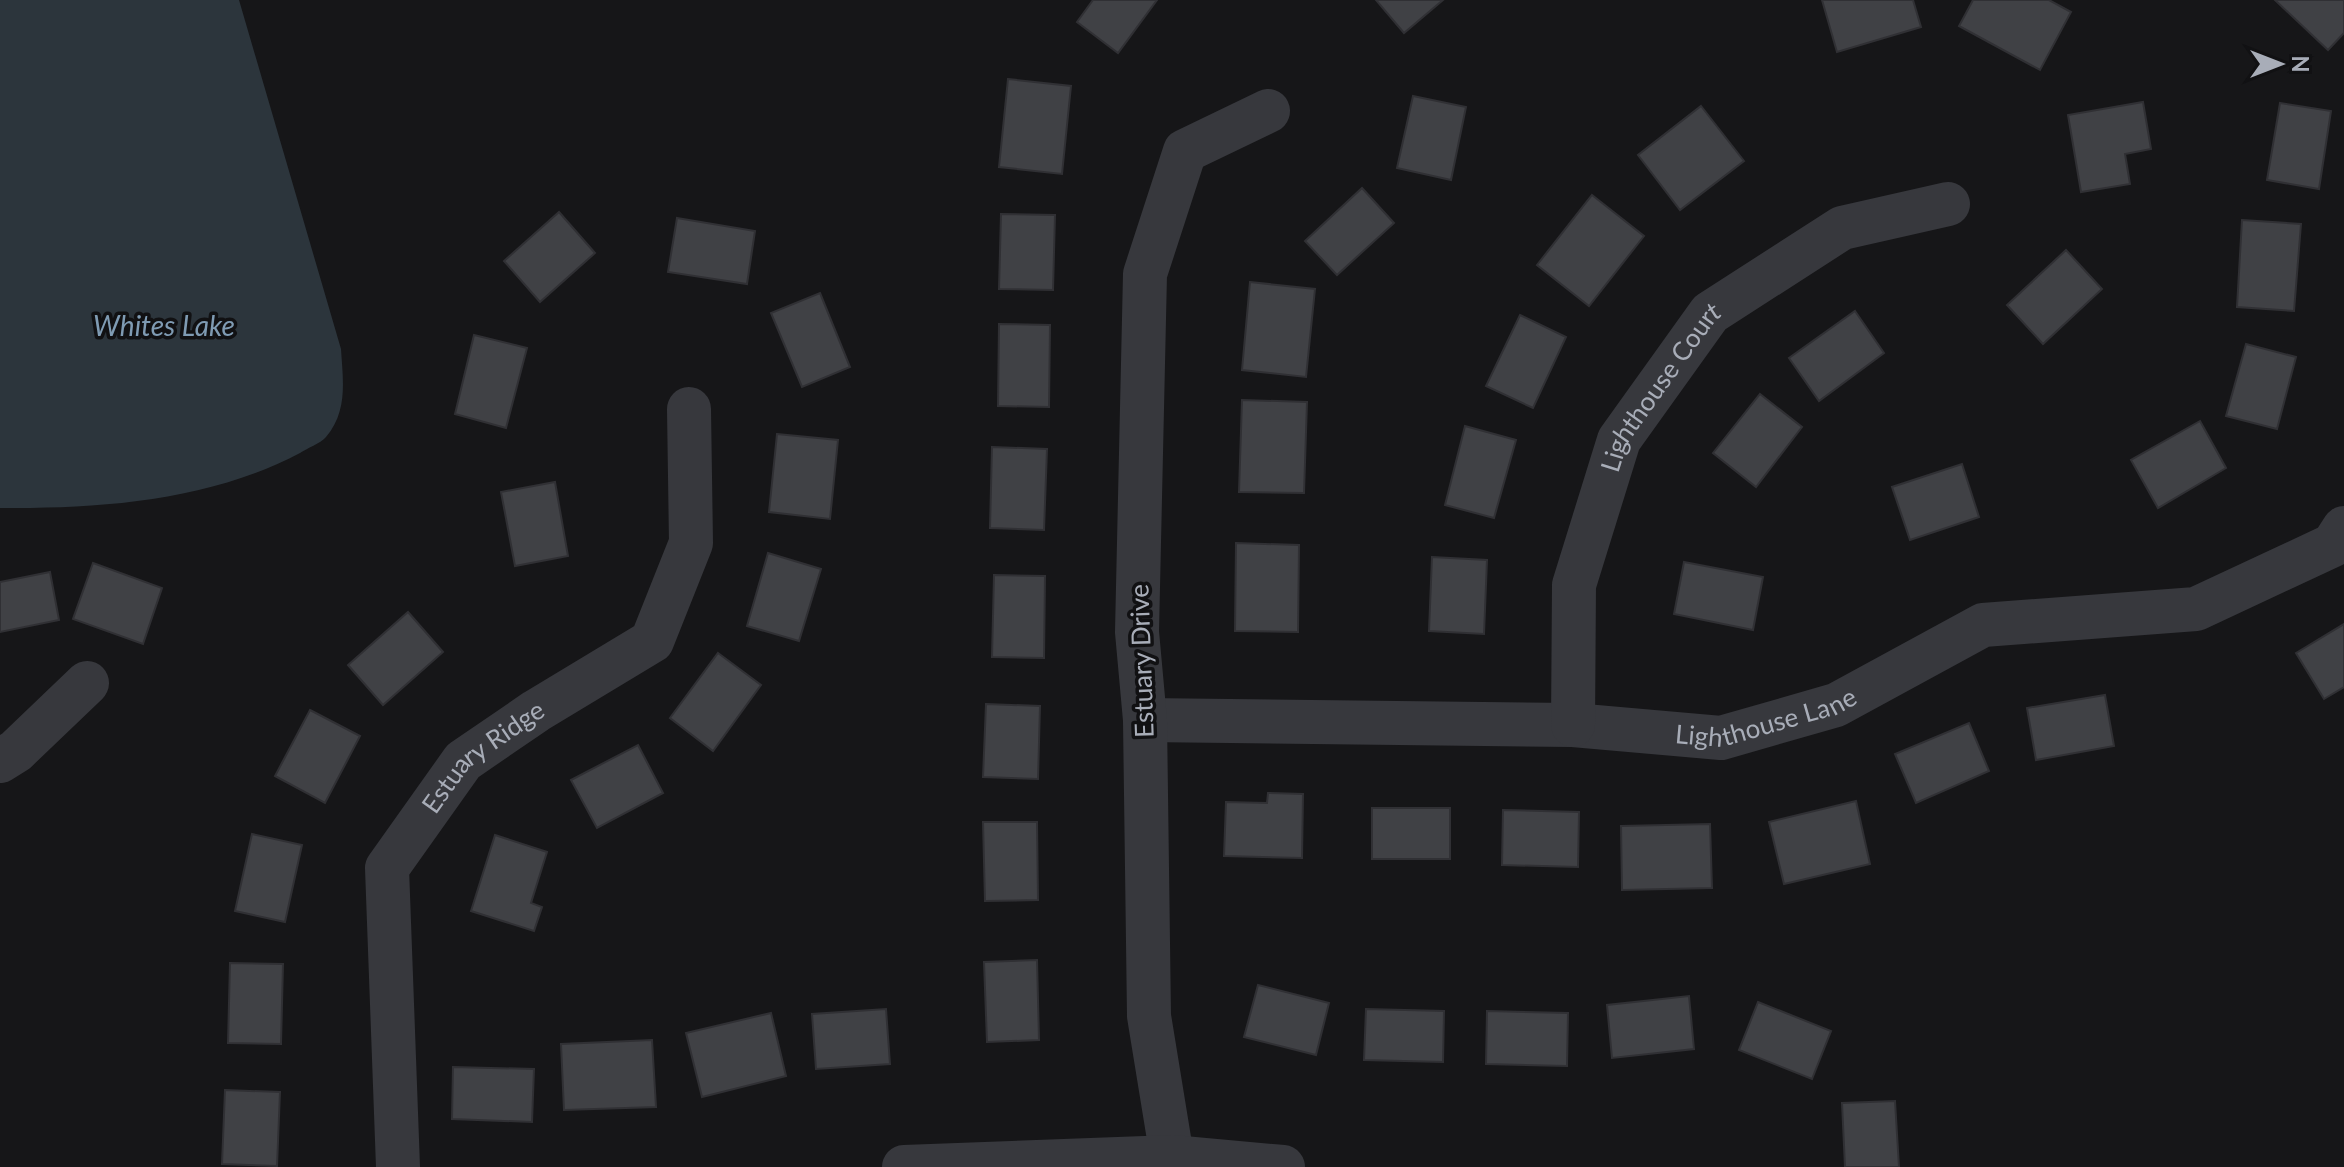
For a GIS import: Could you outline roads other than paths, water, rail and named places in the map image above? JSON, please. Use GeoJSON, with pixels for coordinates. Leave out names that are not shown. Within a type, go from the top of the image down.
{"type":"FeatureCollection","features":[{"type":"Feature","properties":{"kind":"street","name":"Estuary Drive"},"geometry":{"type":"LineString","coordinates":[[1172,1157],[1149,1016],[1145,720],[1137,632],[1145,274],[1185,151],[1268,111]]}},
{"type":"Feature","properties":{"kind":"street","name":"Lighthouse Court"},"geometry":{"type":"LineString","coordinates":[[1573,725],[1574,585],[1619,440],[1710,313],[1842,228],[1948,204]]}},
{"type":"Feature","properties":{"kind":"street","name":"Estuary Ridge"},"geometry":{"type":"LineString","coordinates":[[398,1167],[387,868],[463,761],[536,711],[652,641],[691,543],[689,409]]}},
{"type":"Feature","properties":{"kind":"street","name":"Lighthouse Lane"},"geometry":{"type":"LineString","coordinates":[[1145,720],[1573,725],[1721,738],[1836,705],[1983,625],[2196,609],[2333,545],[2344,528]]}},
{"type":"Feature","properties":{"kind":"street"},"geometry":{"type":"LineString","coordinates":[[0,761],[16,751],[87,683]]}},
{"type":"Feature","properties":{"kind":"street"},"geometry":{"type":"LineString","coordinates":[[904,1167],[1172,1157],[1283,1167]]}},
{"type":"Feature","properties":{"kind":"water","name":"Whites Lake"},"geometry":{"type":"Polygon","coordinates":[[[0,0],[239,0],[341,349],[341,406],[333,427],[320,442],[265,469],[192,492],[115,504],[0,508],[0,0]]]}}]}
